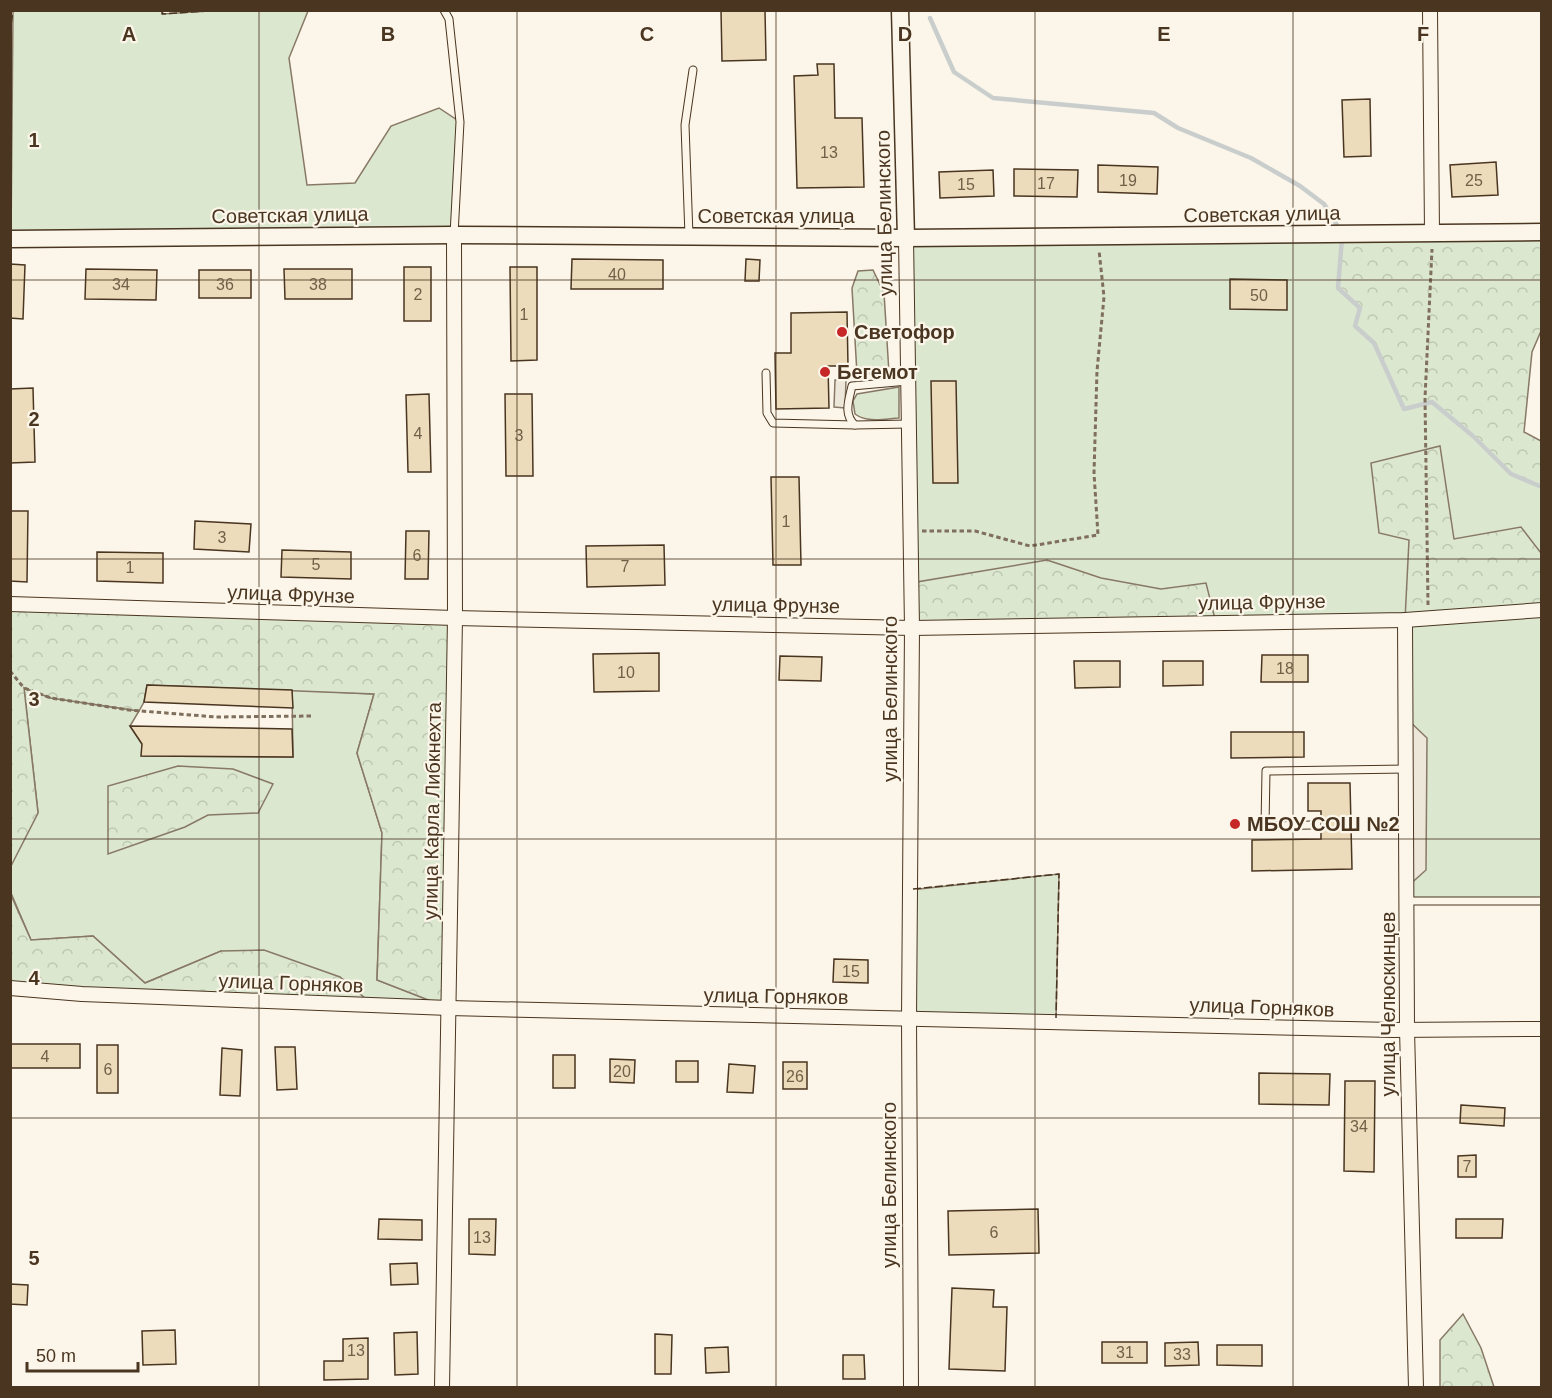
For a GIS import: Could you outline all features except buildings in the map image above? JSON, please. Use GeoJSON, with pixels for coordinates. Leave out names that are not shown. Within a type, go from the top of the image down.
{"type":"FeatureCollection","features":[{"type":"Feature","properties":{"kind":"street","name":"улица Белинского"},"geometry":{"type":"LineString","coordinates":[[900,10],[912,628],[909,1018],[911,1388]]}},
{"type":"Feature","properties":{"kind":"street"},"geometry":{"type":"LineString","coordinates":[[1430,10],[1432,233]]}},
{"type":"Feature","properties":{"kind":"street","name":"Советская улица"},"geometry":{"type":"LineString","coordinates":[[10,239],[454,235],[906,238],[1542,232]]}},
{"type":"Feature","properties":{"kind":"street","name":"улица Карла Либкнехта"},"geometry":{"type":"LineString","coordinates":[[442,1388],[454,618],[454,235]]}},
{"type":"Feature","properties":{"kind":"street","name":"улица Фрунзе"},"geometry":{"type":"LineString","coordinates":[[10,604],[454,618],[912,628],[1405,620],[1542,610]]}},
{"type":"Feature","properties":{"kind":"street","name":"улица Челюскинцев"},"geometry":{"type":"LineString","coordinates":[[1405,620],[1407,1029],[1416,1388]]}},
{"type":"Feature","properties":{"kind":"street","name":"улица Горняков"},"geometry":{"type":"LineString","coordinates":[[10,988],[82,994],[449,1008],[1407,1029],[1542,1029]]}},
{"type":"Feature","properties":{"kind":"lane"},"geometry":{"type":"LineString","coordinates":[[444,10],[449,18],[460,122],[454,235]]}},
{"type":"Feature","properties":{"kind":"lane"},"geometry":{"type":"LineString","coordinates":[[689,236],[685,125],[693,70]]}},
{"type":"Feature","properties":{"kind":"lane"},"geometry":{"type":"LineString","coordinates":[[766,373],[767,413],[773,423],[909,424]]}},
{"type":"Feature","properties":{"kind":"lane"},"geometry":{"type":"LineString","coordinates":[[855,425],[849,420],[847,407],[852,386],[908,381]]}},
{"type":"Feature","properties":{"kind":"lane"},"geometry":{"type":"LineString","coordinates":[[1311,825],[1265,826],[1266,771],[1406,769]]}},
{"type":"Feature","properties":{"kind":"lane"},"geometry":{"type":"LineString","coordinates":[[1407,901],[1542,901]]}},
{"type":"Feature","properties":{"kind":"path"},"geometry":{"type":"LineString","coordinates":[[1428,619],[1425,398],[1432,233]]}},
{"type":"Feature","properties":{"kind":"path"},"geometry":{"type":"LineString","coordinates":[[910,531],[975,531],[1030,546],[1098,535],[1094,472],[1097,371],[1104,297],[1098,236]]}},
{"type":"Feature","properties":{"kind":"path"},"geometry":{"type":"LineString","coordinates":[[10,670],[24,688],[51,698],[129,710],[216,717],[312,716]]}},
{"type":"Feature","properties":{"kind":"green space"},"geometry":{"type":"Polygon","coordinates":[[[162,10],[163,14],[223,10],[308,11],[289,58],[307,185],[355,183],[391,126],[439,108],[460,122],[454,235],[11,239],[13,11],[162,10]]]}},
{"type":"Feature","properties":{"kind":"green space"},"geometry":{"type":"Polygon","coordinates":[[[1541,232],[1541,331],[1532,352],[1524,432],[1541,441],[1541,487],[1511,474],[1473,436],[1432,402],[1404,409],[1375,343],[1355,326],[1360,308],[1338,288],[1342,234],[1541,232]]]}},
{"type":"Feature","properties":{"kind":"green space"},"geometry":{"type":"Polygon","coordinates":[[[1342,234],[1338,288],[1360,308],[1355,326],[1374,343],[1389,375],[1432,402],[1473,436],[1511,474],[1541,487],[1541,901],[1407,901],[1405,620],[912,628],[906,238],[1342,234]]]}},
{"type":"Feature","properties":{"kind":"green space"},"geometry":{"type":"Polygon","coordinates":[[[873,270],[884,293],[889,373],[857,374],[852,288],[858,271],[873,270]]]}},
{"type":"Feature","properties":{"kind":"green space"},"geometry":{"type":"Polygon","coordinates":[[[899,387],[899,418],[870,419],[855,414],[853,401],[857,394],[899,387]]]}},
{"type":"Feature","properties":{"kind":"green space"},"geometry":{"type":"Polygon","coordinates":[[[1440,446],[1454,539],[1521,527],[1541,553],[1541,615],[1405,620],[1409,540],[1379,533],[1371,463],[1440,446]]]}},
{"type":"Feature","properties":{"kind":"green space"},"geometry":{"type":"Polygon","coordinates":[[[1047,560],[1101,578],[1161,589],[1206,583],[1216,623],[912,628],[911,583],[1047,560]]]}},
{"type":"Feature","properties":{"kind":"green space"},"geometry":{"type":"Polygon","coordinates":[[[11,604],[455,618],[449,1008],[377,980],[382,833],[357,753],[374,694],[147,685],[144,702],[139,711],[51,698],[24,688],[38,813],[11,866],[11,604]]]}},
{"type":"Feature","properties":{"kind":"green space"},"geometry":{"type":"Polygon","coordinates":[[[24,688],[51,698],[139,711],[130,726],[142,744],[142,756],[293,757],[292,690],[374,694],[357,753],[382,833],[377,980],[449,1008],[373,1005],[221,951],[145,983],[93,936],[31,940],[11,893],[10,866],[38,812],[24,688]]]}},
{"type":"Feature","properties":{"kind":"green space"},"geometry":{"type":"Polygon","coordinates":[[[178,766],[233,769],[273,784],[258,813],[208,815],[185,827],[108,854],[108,786],[178,766]]]}},
{"type":"Feature","properties":{"kind":"green space"},"geometry":{"type":"Polygon","coordinates":[[[1059,874],[1056,1021],[909,1018],[910,890],[1059,874]]]}},
{"type":"Feature","properties":{"kind":"green space"},"geometry":{"type":"Polygon","coordinates":[[[10,893],[31,940],[93,936],[145,983],[221,951],[264,950],[340,977],[373,1005],[11,988],[10,893]]]}},
{"type":"Feature","properties":{"kind":"green space"},"geometry":{"type":"Polygon","coordinates":[[[1463,1314],[1481,1348],[1494,1387],[1440,1387],[1440,1340],[1463,1314]]]}},
{"type":"Feature","properties":{"kind":"shaded area"},"geometry":{"type":"Polygon","coordinates":[[[835,380],[846,380],[845,408],[834,407],[835,380]]]}},
{"type":"Feature","properties":{"kind":"shaded area"},"geometry":{"type":"Polygon","coordinates":[[[1406,718],[1427,738],[1426,870],[1407,887],[1406,718]]]}},
{"type":"Feature","properties":{"kind":"waterway"},"geometry":{"type":"LineString","coordinates":[[930,18],[954,72],[993,98],[1154,113],[1178,128],[1251,158],[1300,186],[1324,204],[1340,230]]}},
{"type":"Feature","properties":{"kind":"waterway"},"geometry":{"type":"LineString","coordinates":[[1342,238],[1338,288],[1360,308],[1355,326],[1374,343],[1404,409],[1432,402],[1473,436],[1511,474],[1542,487]]}},
{"type":"Feature","properties":{"kind":"fence"},"geometry":{"type":"LineString","coordinates":[[10,34],[13,10]]}},
{"type":"Feature","properties":{"kind":"fence"},"geometry":{"type":"LineString","coordinates":[[162,10],[162,14],[223,10]]}},
{"type":"Feature","properties":{"kind":"fence"},"geometry":{"type":"LineString","coordinates":[[913,889],[1059,874],[1056,1018]]}},
{"type":"Feature","properties":{"kind":"place","name":"Светофор"},"geometry":{"type":"Point","coordinates":[842,332]}},
{"type":"Feature","properties":{"kind":"place","name":"Бегемот"},"geometry":{"type":"Point","coordinates":[825,372]}},
{"type":"Feature","properties":{"kind":"place","name":"МБОУ СОШ №2"},"geometry":{"type":"Point","coordinates":[1235,824]}}]}
